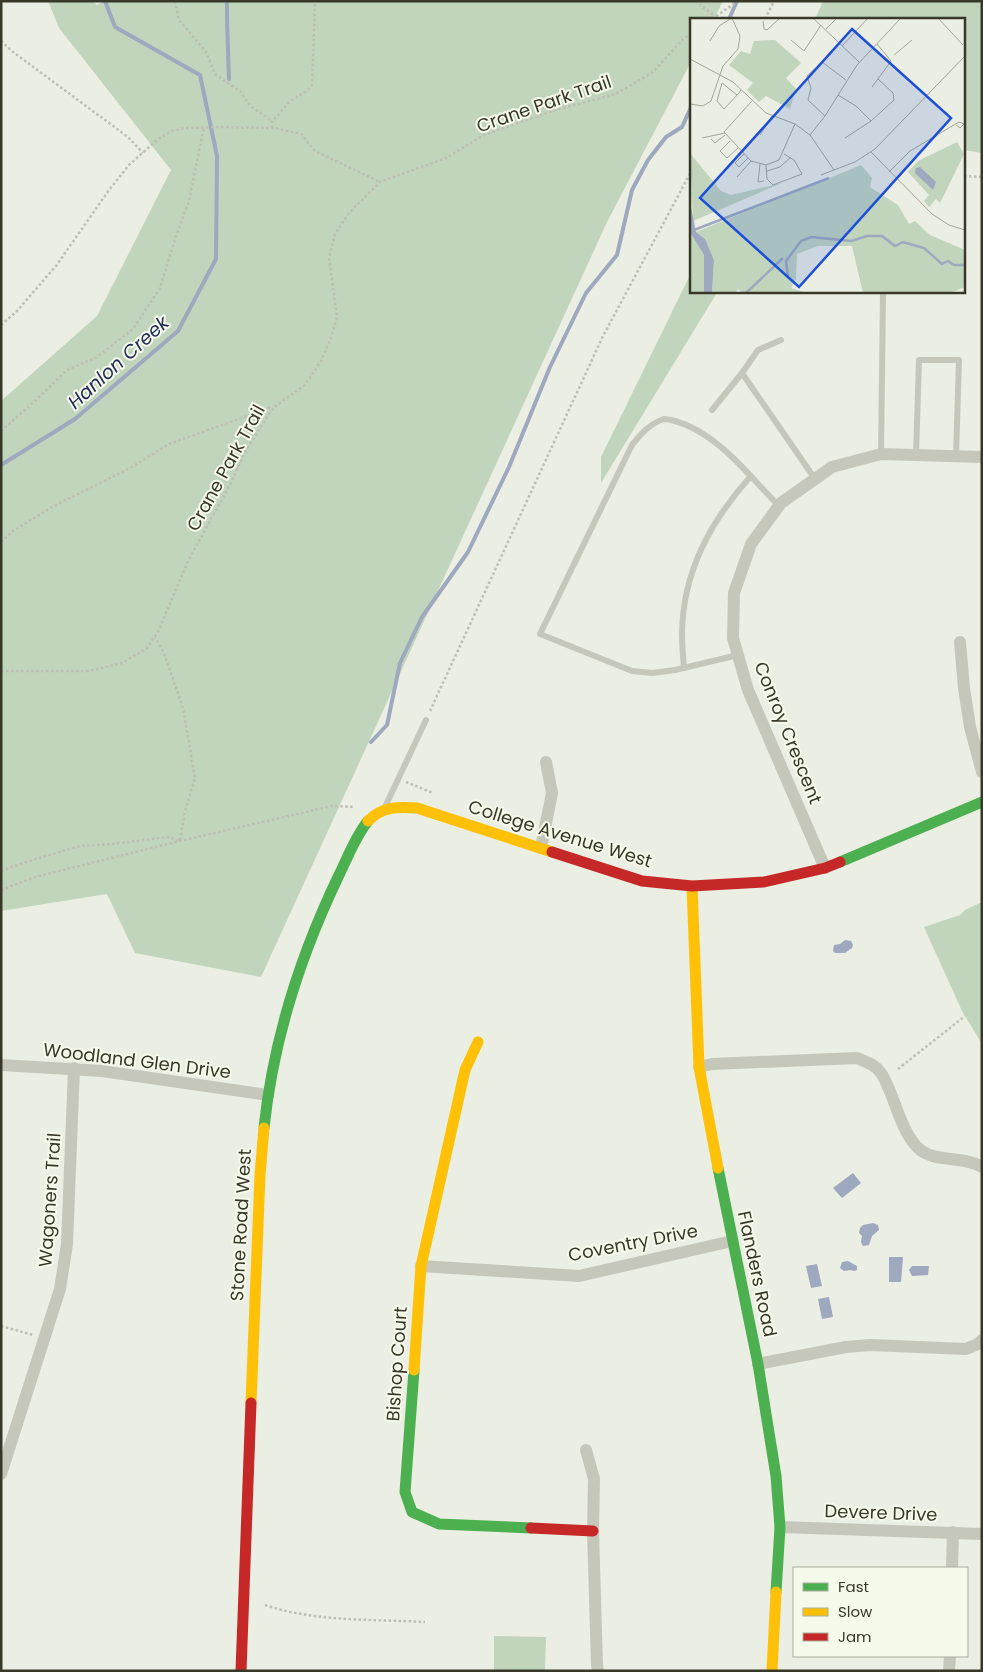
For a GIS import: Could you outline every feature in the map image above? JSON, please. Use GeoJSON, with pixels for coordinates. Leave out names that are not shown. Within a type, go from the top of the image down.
{"type":"FeatureCollection","features":[{"type":"Feature","properties":{"kind":"street","name":"Conroy Crescent"},"geometry":{"type":"LineString","coordinates":[[825,868],[748,690],[733,638],[734,593],[751,544],[778,506],[832,467],[881,454],[982,457]]}},
{"type":"Feature","properties":{"kind":"street"},"geometry":{"type":"LineString","coordinates":[[960,642],[964,688],[982,772]]}},
{"type":"Feature","properties":{"kind":"street"},"geometry":{"type":"LineString","coordinates":[[542,848],[552,793],[546,762]]}},
{"type":"Feature","properties":{"kind":"street","name":"College Avenue West"},"geometry":{"type":"LineString","coordinates":[[384,809],[417,808],[642,881],[692,886],[764,882],[825,868],[982,802]]}},
{"type":"Feature","properties":{"kind":"street","name":"Stone Road West"},"geometry":{"type":"LineString","coordinates":[[241,1671],[260,1176],[268,1095],[285,1024],[304,960],[332,889],[364,826],[374,815],[384,809]]}},
{"type":"Feature","properties":{"kind":"street","name":"Flanders Road"},"geometry":{"type":"LineString","coordinates":[[692,886],[699,1067],[732,1241],[758,1364],[776,1476],[780,1527],[772,1671]]}},
{"type":"Feature","properties":{"kind":"street","name":"Bishop Court"},"geometry":{"type":"LineString","coordinates":[[478,1042],[465,1070],[421,1266],[405,1492],[412,1512],[439,1524],[593,1531]]}},
{"type":"Feature","properties":{"kind":"street"},"geometry":{"type":"LineString","coordinates":[[699,1067],[712,1064],[858,1058],[871,1064],[881,1072],[910,1138],[918,1149],[933,1156],[969,1161],[982,1167]]}},
{"type":"Feature","properties":{"kind":"street","name":"Woodland Glen Drive"},"geometry":{"type":"LineString","coordinates":[[1,1065],[102,1071],[268,1095]]}},
{"type":"Feature","properties":{"kind":"street","name":"Wagoners Trail"},"geometry":{"type":"LineString","coordinates":[[1,1474],[60,1288],[68,1244],[74,1068]]}},
{"type":"Feature","properties":{"kind":"street","name":"Coventry Drive"},"geometry":{"type":"LineString","coordinates":[[421,1266],[579,1276],[732,1241]]}},
{"type":"Feature","properties":{"kind":"street"},"geometry":{"type":"LineString","coordinates":[[758,1364],[846,1347],[870,1345],[966,1349],[978,1344],[982,1340]]}},
{"type":"Feature","properties":{"kind":"street"},"geometry":{"type":"LineString","coordinates":[[586,1450],[594,1479],[593,1531],[598,1671]]}},
{"type":"Feature","properties":{"kind":"street","name":"Devere Drive"},"geometry":{"type":"LineString","coordinates":[[780,1527],[982,1534]]}},
{"type":"Feature","properties":{"kind":"street"},"geometry":{"type":"LineString","coordinates":[[952,1567],[954,1532]]}},
{"type":"Feature","properties":{"kind":"street"},"geometry":{"type":"LineString","coordinates":[[949,1671],[950,1657]]}},
{"type":"Feature","properties":{"kind":"lane"},"geometry":{"type":"LineString","coordinates":[[881,454],[883,295]]}},
{"type":"Feature","properties":{"kind":"lane"},"geometry":{"type":"LineString","coordinates":[[712,410],[758,350],[781,340]]}},
{"type":"Feature","properties":{"kind":"lane"},"geometry":{"type":"LineString","coordinates":[[916,455],[919,360],[959,360],[956,456]]}},
{"type":"Feature","properties":{"kind":"lane"},"geometry":{"type":"LineString","coordinates":[[742,373],[815,479]]}},
{"type":"Feature","properties":{"kind":"lane"},"geometry":{"type":"LineString","coordinates":[[738,655],[684,668],[652,673],[632,671],[540,634],[632,445],[647,427],[666,419],[684,424],[704,434],[721,447],[778,506]]}},
{"type":"Feature","properties":{"kind":"lane"},"geometry":{"type":"LineString","coordinates":[[684,668],[682,633],[686,596],[696,560],[712,526],[731,498],[750,477]]}},
{"type":"Feature","properties":{"kind":"lane"},"geometry":{"type":"LineString","coordinates":[[384,809],[426,720]]}},
{"type":"Feature","properties":{"kind":"path"},"geometry":{"type":"LineString","coordinates":[[175,1],[179,20],[206,52],[215,74],[241,92],[250,106],[272,121]]}},
{"type":"Feature","properties":{"kind":"path"},"geometry":{"type":"LineString","coordinates":[[272,128],[272,121],[291,100],[306,93],[312,85],[315,5],[313,1]]}},
{"type":"Feature","properties":{"kind":"path"},"geometry":{"type":"LineString","coordinates":[[695,1],[716,16]]}},
{"type":"Feature","properties":{"kind":"path"},"geometry":{"type":"LineString","coordinates":[[713,18],[732,3],[738,1]]}},
{"type":"Feature","properties":{"kind":"path"},"geometry":{"type":"LineString","coordinates":[[766,18],[774,1]]}},
{"type":"Feature","properties":{"kind":"path","name":"Crane Park Trail"},"geometry":{"type":"LineString","coordinates":[[155,637],[188,561],[231,483],[245,452],[274,407],[305,384],[321,361],[331,338],[337,317],[329,258],[335,234],[349,213],[380,182],[446,158],[484,135],[552,111],[616,94],[653,72],[690,35]]}},
{"type":"Feature","properties":{"kind":"path"},"geometry":{"type":"LineString","coordinates":[[1,41],[13,52],[128,137],[143,153]]}},
{"type":"Feature","properties":{"kind":"path"},"geometry":{"type":"LineString","coordinates":[[1,325],[16,312],[56,266],[130,165],[158,139],[172,131],[204,127],[272,128],[301,134],[315,152],[380,182]]}},
{"type":"Feature","properties":{"kind":"path"},"geometry":{"type":"LineString","coordinates":[[1,431],[67,370],[97,357],[133,329],[160,288],[188,202],[204,127]]}},
{"type":"Feature","properties":{"kind":"path"},"geometry":{"type":"LineString","coordinates":[[426,720],[602,336],[690,174]]}},
{"type":"Feature","properties":{"kind":"path"},"geometry":{"type":"LineString","coordinates":[[966,176],[982,177]]}},
{"type":"Feature","properties":{"kind":"path"},"geometry":{"type":"LineString","coordinates":[[1,542],[13,531],[52,506],[132,467],[169,444],[274,407]]}},
{"type":"Feature","properties":{"kind":"path"},"geometry":{"type":"LineString","coordinates":[[1,671],[89,671],[122,663],[146,649],[155,637],[164,653],[183,708],[195,778],[185,811],[180,841]]}},
{"type":"Feature","properties":{"kind":"path"},"geometry":{"type":"LineString","coordinates":[[398,778],[433,793]]}},
{"type":"Feature","properties":{"kind":"path"},"geometry":{"type":"LineString","coordinates":[[1,890],[35,877],[180,841],[332,806],[355,807]]}},
{"type":"Feature","properties":{"kind":"path"},"geometry":{"type":"LineString","coordinates":[[1,871],[29,860],[80,846],[168,837],[180,841]]}},
{"type":"Feature","properties":{"kind":"path"},"geometry":{"type":"LineString","coordinates":[[898,1069],[965,1016]]}},
{"type":"Feature","properties":{"kind":"path"},"geometry":{"type":"LineString","coordinates":[[1,1326],[44,1339]]}},
{"type":"Feature","properties":{"kind":"path"},"geometry":{"type":"LineString","coordinates":[[265,1605],[283,1611],[314,1616],[425,1622]]}},
{"type":"Feature","properties":{"kind":"green space"},"geometry":{"type":"Polygon","coordinates":[[[48,1],[93,1],[97,5],[104,1],[723,1],[714,18],[690,18],[690,64],[607,222],[261,977],[135,953],[107,894],[1,911],[1,401],[97,316],[171,170],[59,28],[48,1]]]}},
{"type":"Feature","properties":{"kind":"green space"},"geometry":{"type":"Polygon","coordinates":[[[823,1],[982,1],[982,153],[966,150],[966,18],[815,18],[823,1]]]}},
{"type":"Feature","properties":{"kind":"green space"},"geometry":{"type":"Polygon","coordinates":[[[690,275],[690,292],[717,292],[601,483],[601,457],[690,275]]]}},
{"type":"Feature","properties":{"kind":"green space"},"geometry":{"type":"Polygon","coordinates":[[[982,902],[982,1044],[962,1011],[924,927],[960,915],[965,910],[982,902]]]}},
{"type":"Feature","properties":{"kind":"green space"},"geometry":{"type":"Polygon","coordinates":[[[494,1636],[546,1637],[545,1671],[494,1671],[494,1636]]]}},
{"type":"Feature","properties":{"kind":"water"},"geometry":{"type":"Polygon","coordinates":[[[845,940],[851,941],[852,948],[845,953],[835,953],[833,951],[834,945],[840,944],[845,940]]]}},
{"type":"Feature","properties":{"kind":"water"},"geometry":{"type":"Polygon","coordinates":[[[853,1173],[861,1183],[842,1198],[833,1188],[853,1173]]]}},
{"type":"Feature","properties":{"kind":"water"},"geometry":{"type":"Polygon","coordinates":[[[873,1223],[878,1225],[879,1230],[872,1236],[869,1245],[863,1246],[861,1242],[862,1236],[859,1233],[860,1228],[863,1225],[873,1223]]]}},
{"type":"Feature","properties":{"kind":"water"},"geometry":{"type":"Polygon","coordinates":[[[889,1257],[903,1257],[901,1282],[889,1282],[889,1257]]]}},
{"type":"Feature","properties":{"kind":"water"},"geometry":{"type":"Polygon","coordinates":[[[848,1261],[857,1266],[857,1270],[844,1271],[840,1268],[842,1262],[848,1261]]]}},
{"type":"Feature","properties":{"kind":"water"},"geometry":{"type":"Polygon","coordinates":[[[817,1264],[822,1286],[811,1288],[806,1266],[817,1264]]]}},
{"type":"Feature","properties":{"kind":"water"},"geometry":{"type":"Polygon","coordinates":[[[912,1266],[929,1266],[928,1275],[912,1276],[909,1270],[912,1266]]]}},
{"type":"Feature","properties":{"kind":"water"},"geometry":{"type":"Polygon","coordinates":[[[829,1297],[833,1317],[822,1319],[818,1299],[829,1297]]]}},
{"type":"Feature","properties":{"kind":"waterway","name":"Hanlon Creek"},"geometry":{"type":"LineString","coordinates":[[1,465],[75,419],[178,331],[216,259],[217,156],[200,75],[115,27],[105,1]]}},
{"type":"Feature","properties":{"kind":"waterway"},"geometry":{"type":"LineString","coordinates":[[227,1],[229,79]]}},
{"type":"Feature","properties":{"kind":"waterway"},"geometry":{"type":"LineString","coordinates":[[729,18],[737,1]]}},
{"type":"Feature","properties":{"kind":"waterway"},"geometry":{"type":"LineString","coordinates":[[371,742],[387,725],[400,663],[422,617],[468,552],[509,467],[550,367],[586,293],[617,255],[632,190],[648,160],[666,137],[682,127],[690,109]]}},
{"type":"Feature","properties":{"kind":"traffic: fast"},"geometry":{"type":"LineString","coordinates":[[840,862],[982,802]]}},
{"type":"Feature","properties":{"kind":"traffic: fast"},"geometry":{"type":"LineString","coordinates":[[264,1128],[274,1063],[301,967],[325,905],[355,840],[368,821]]}},
{"type":"Feature","properties":{"kind":"traffic: fast"},"geometry":{"type":"LineString","coordinates":[[718,1168],[758,1364],[776,1476],[780,1527],[776,1592]]}},
{"type":"Feature","properties":{"kind":"traffic: fast"},"geometry":{"type":"LineString","coordinates":[[414,1370],[405,1492],[412,1512],[439,1524],[531,1528]]}},
{"type":"Feature","properties":{"kind":"traffic: slow"},"geometry":{"type":"LineString","coordinates":[[368,821],[379,812],[391,808],[417,808],[552,852]]}},
{"type":"Feature","properties":{"kind":"traffic: slow"},"geometry":{"type":"LineString","coordinates":[[692,886],[699,1067],[718,1168]]}},
{"type":"Feature","properties":{"kind":"traffic: slow"},"geometry":{"type":"LineString","coordinates":[[414,1370],[421,1266],[465,1070],[478,1042]]}},
{"type":"Feature","properties":{"kind":"traffic: slow"},"geometry":{"type":"LineString","coordinates":[[251,1403],[260,1175],[264,1128]]}},
{"type":"Feature","properties":{"kind":"traffic: slow"},"geometry":{"type":"LineString","coordinates":[[772,1671],[776,1592]]}},
{"type":"Feature","properties":{"kind":"traffic: jam"},"geometry":{"type":"LineString","coordinates":[[552,852],[642,881],[692,886],[764,882],[825,868],[840,862]]}},
{"type":"Feature","properties":{"kind":"traffic: jam"},"geometry":{"type":"LineString","coordinates":[[241,1671],[251,1403]]}},
{"type":"Feature","properties":{"kind":"traffic: jam"},"geometry":{"type":"LineString","coordinates":[[531,1528],[593,1531]]}}]}
